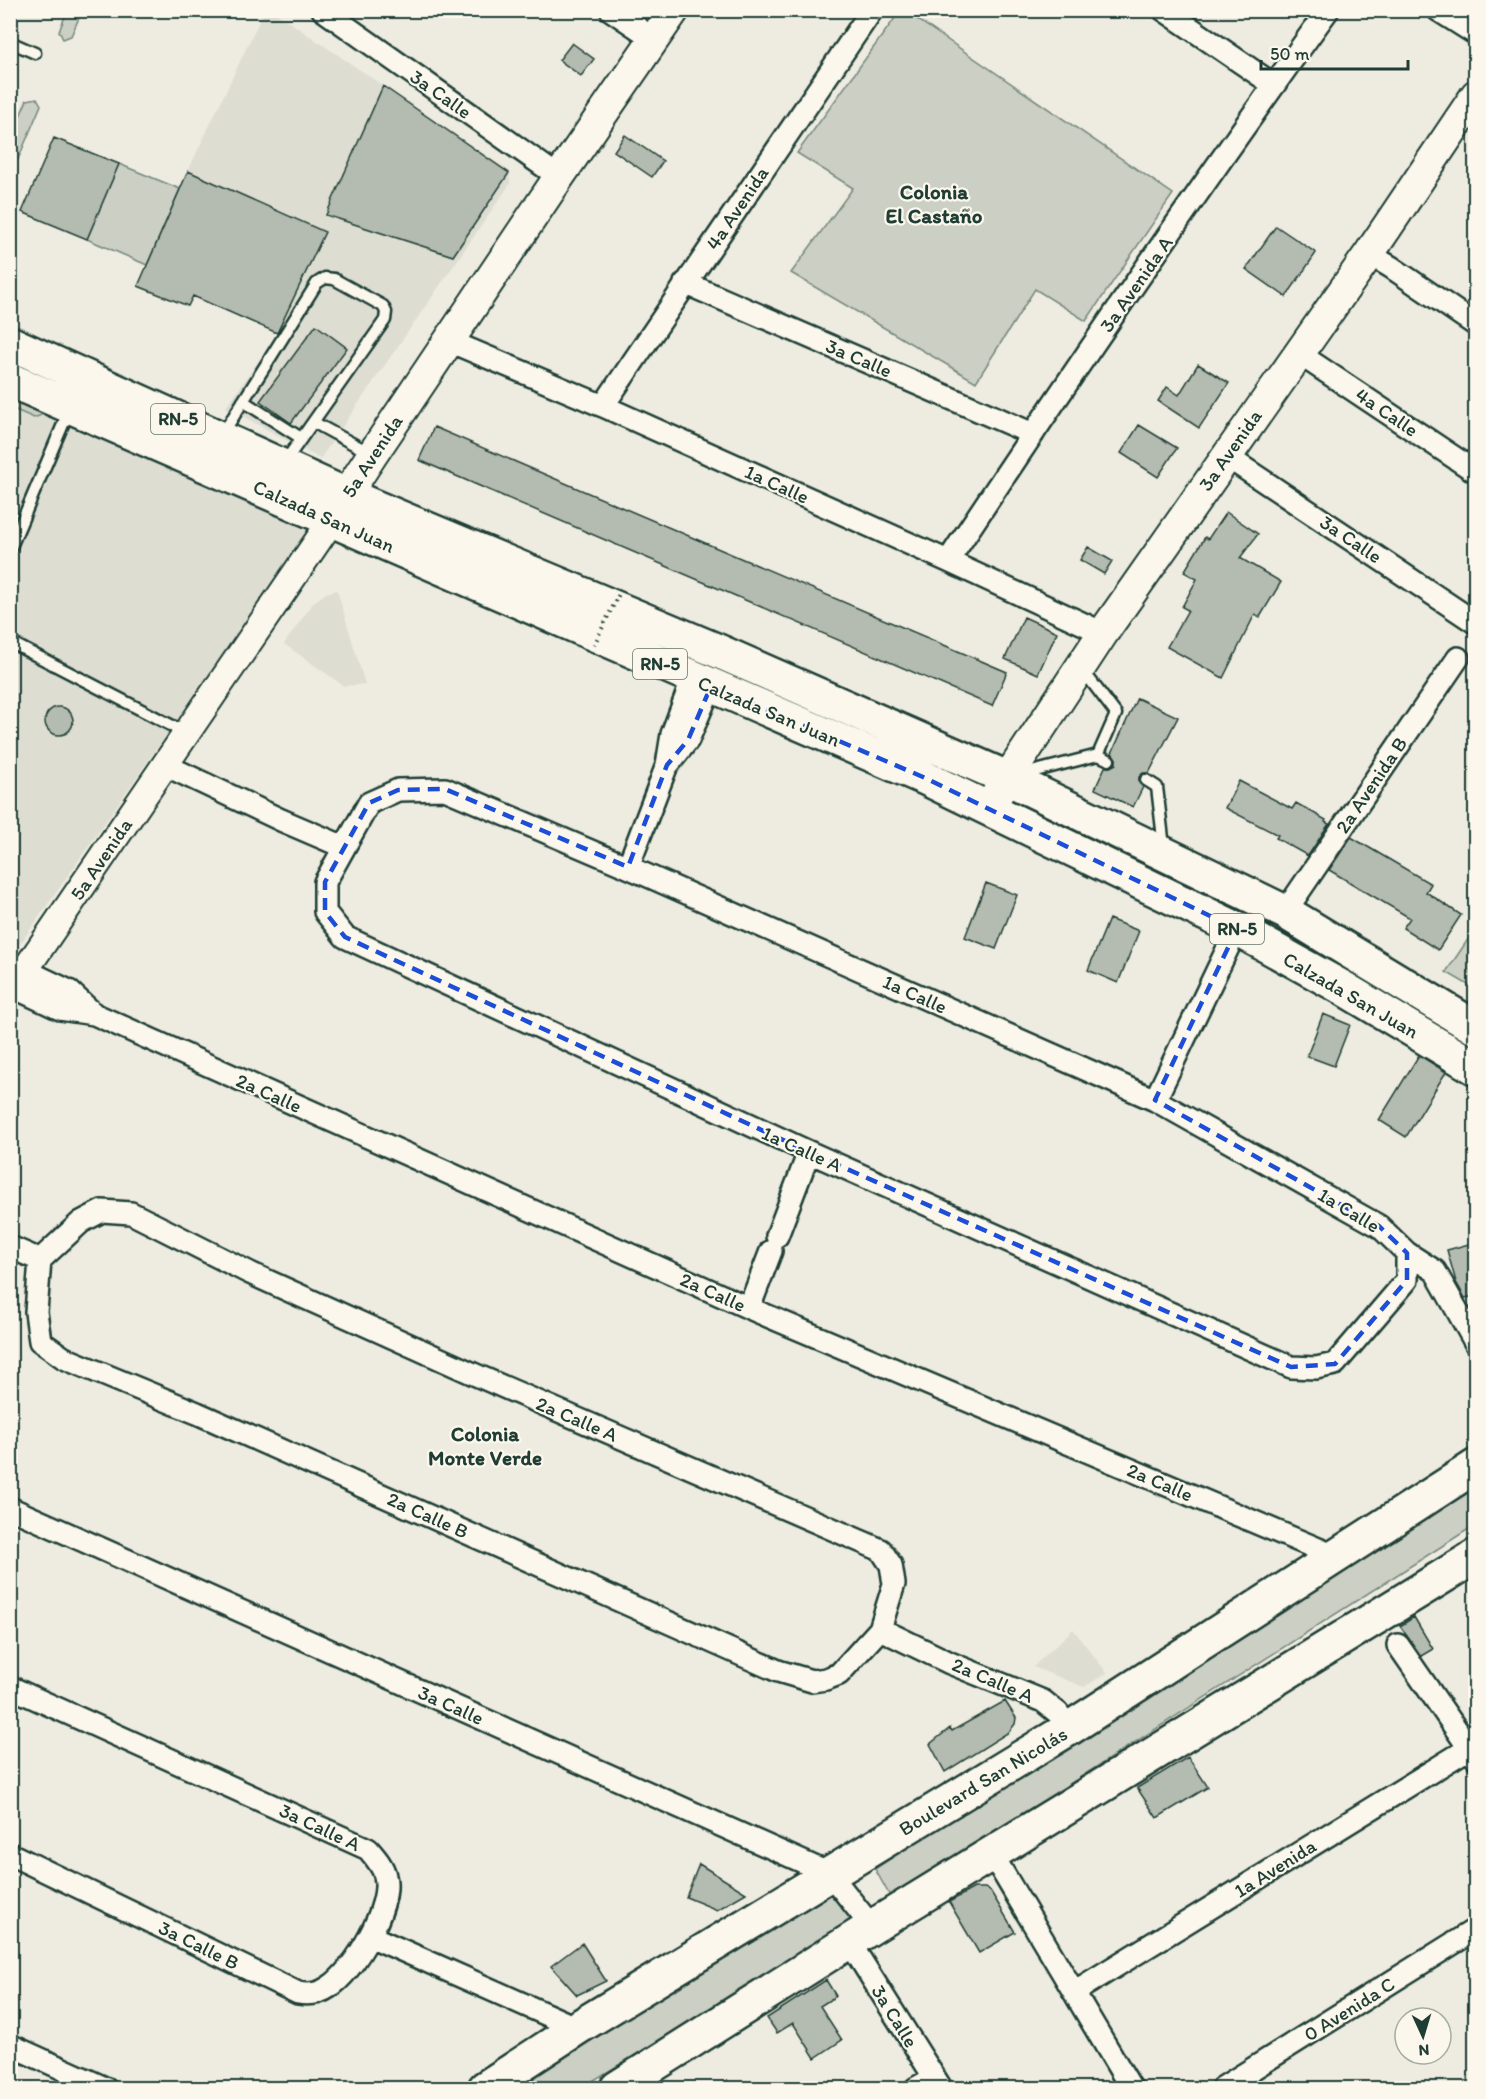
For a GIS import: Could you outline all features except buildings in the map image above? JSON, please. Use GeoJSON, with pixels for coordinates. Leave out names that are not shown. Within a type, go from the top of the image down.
{"type":"FeatureCollection","features":[{"type":"Feature","properties":{"kind":"main road","name":"5a Avenida"},"geometry":{"type":"LineString","coordinates":[[339,507],[559,177],[674,10]]}},
{"type":"Feature","properties":{"kind":"main road","name":"3a Avenida"},"geometry":{"type":"LineString","coordinates":[[988,808],[1103,633],[1369,254],[1476,95]]}},
{"type":"Feature","properties":{"kind":"main road","name":"Calzada San Juan"},"geometry":{"type":"LineString","coordinates":[[10,343],[282,466],[339,507],[702,682],[923,777],[1237,929],[1343,988],[1476,1068]]}},
{"type":"Feature","properties":{"kind":"main road","name":"Calzada San Juan"},"geometry":{"type":"LineString","coordinates":[[10,380],[71,406],[708,647],[1007,778],[1284,912],[1476,1028]]}},
{"type":"Feature","properties":{"kind":"main road","name":"Boulevard San Nicolás"},"geometry":{"type":"LineString","coordinates":[[485,2088],[577,2028],[1070,1728],[1476,1466]]}},
{"type":"Feature","properties":{"kind":"main road"},"geometry":{"type":"LineString","coordinates":[[617,2088],[1383,1611],[1476,1556]]}},
{"type":"Feature","properties":{"kind":"street"},"geometry":{"type":"LineString","coordinates":[[611,10],[654,39]]}},
{"type":"Feature","properties":{"kind":"street","name":"4a Avenida"},"geometry":{"type":"LineString","coordinates":[[603,406],[872,10]]}},
{"type":"Feature","properties":{"kind":"street"},"geometry":{"type":"LineString","coordinates":[[1164,10],[1274,85]]}},
{"type":"Feature","properties":{"kind":"street","name":"3a Avenida A"},"geometry":{"type":"LineString","coordinates":[[948,561],[1033,434],[1328,10]]}},
{"type":"Feature","properties":{"kind":"street"},"geometry":{"type":"LineString","coordinates":[[1438,10],[1476,34]]}},
{"type":"Feature","properties":{"kind":"street","name":"3a Calle"},"geometry":{"type":"LineString","coordinates":[[325,11],[559,177]]}},
{"type":"Feature","properties":{"kind":"street"},"geometry":{"type":"LineString","coordinates":[[1369,254],[1476,325]]}},
{"type":"Feature","properties":{"kind":"street","name":"3a Calle"},"geometry":{"type":"LineString","coordinates":[[685,283],[1033,434]]}},
{"type":"Feature","properties":{"kind":"street","name":"1a Calle"},"geometry":{"type":"LineString","coordinates":[[449,341],[603,406],[1103,633]]}},
{"type":"Feature","properties":{"kind":"street","name":"4a Calle"},"geometry":{"type":"LineString","coordinates":[[1298,353],[1476,472]]}},
{"type":"Feature","properties":{"kind":"street","name":"3a Calle"},"geometry":{"type":"LineString","coordinates":[[1226,456],[1476,623]]}},
{"type":"Feature","properties":{"kind":"street","name":"5a Avenida"},"geometry":{"type":"LineString","coordinates":[[16,983],[339,507]]}},
{"type":"Feature","properties":{"kind":"street","name":"2a Avenida B"},"geometry":{"type":"LineString","coordinates":[[1284,912],[1458,658]]}},
{"type":"Feature","properties":{"kind":"street"},"geometry":{"type":"LineString","coordinates":[[628,867],[667,765],[672,734],[702,682]]}},
{"type":"Feature","properties":{"kind":"street"},"geometry":{"type":"LineString","coordinates":[[165,765],[344,848]]}},
{"type":"Feature","properties":{"kind":"street","name":"1a Calle"},"geometry":{"type":"LineString","coordinates":[[344,848],[369,803],[398,790],[445,789],[628,867],[1155,1100],[1379,1226],[1407,1253],[1435,1271],[1476,1344]]}},
{"type":"Feature","properties":{"kind":"street","name":"1a Calle A"},"geometry":{"type":"LineString","coordinates":[[344,848],[325,882],[325,912],[345,937],[809,1152],[1291,1366],[1316,1368],[1335,1364],[1407,1280],[1407,1253]]}},
{"type":"Feature","properties":{"kind":"street"},"geometry":{"type":"LineString","coordinates":[[1155,1100],[1237,929]]}},
{"type":"Feature","properties":{"kind":"street","name":"2a Calle"},"geometry":{"type":"LineString","coordinates":[[16,983],[60,1009],[94,1014],[749,1308],[1337,1557]]}},
{"type":"Feature","properties":{"kind":"street"},"geometry":{"type":"LineString","coordinates":[[749,1308],[809,1152]]}},
{"type":"Feature","properties":{"kind":"street","name":"2a Calle A"},"geometry":{"type":"LineString","coordinates":[[40,1260],[81,1222],[102,1211],[131,1213],[250,1273],[487,1380],[881,1550],[891,1565],[894,1584],[880,1629],[950,1663],[1043,1701],[1059,1713],[1070,1728]]}},
{"type":"Feature","properties":{"kind":"street"},"geometry":{"type":"LineString","coordinates":[[10,1247],[40,1260]]}},
{"type":"Feature","properties":{"kind":"street","name":"2a Calle B"},"geometry":{"type":"LineString","coordinates":[[40,1260],[36,1312],[40,1341],[64,1358],[197,1413],[778,1671],[812,1681],[839,1674],[880,1629]]}},
{"type":"Feature","properties":{"kind":"street","name":"3a Calle"},"geometry":{"type":"LineString","coordinates":[[10,1508],[830,1874],[861,1935],[930,2085]]}},
{"type":"Feature","properties":{"kind":"street"},"geometry":{"type":"LineString","coordinates":[[1398,1645],[1473,1750]]}},
{"type":"Feature","properties":{"kind":"street","name":"3a Calle A"},"geometry":{"type":"LineString","coordinates":[[10,1687],[368,1849],[382,1867],[386,1875],[387,1886],[385,1902],[370,1936]]}},
{"type":"Feature","properties":{"kind":"street","name":"1a Avenida"},"geometry":{"type":"LineString","coordinates":[[1074,1992],[1473,1750]]}},
{"type":"Feature","properties":{"kind":"street","name":"3a Calle B"},"geometry":{"type":"LineString","coordinates":[[10,1854],[298,1993],[308,1995],[319,1993],[340,1979],[370,1936]]}},
{"type":"Feature","properties":{"kind":"street"},"geometry":{"type":"LineString","coordinates":[[992,1854],[1131,2088]]}},
{"type":"Feature","properties":{"kind":"street","name":"0 Avenida C"},"geometry":{"type":"LineString","coordinates":[[1222,2088],[1476,1929]]}},
{"type":"Feature","properties":{"kind":"street"},"geometry":{"type":"LineString","coordinates":[[370,1936],[577,2028]]}},
{"type":"Feature","properties":{"kind":"street"},"geometry":{"type":"LineString","coordinates":[[10,2045],[105,2088]]}},
{"type":"Feature","properties":{"kind":"lane"},"geometry":{"type":"LineString","coordinates":[[10,42],[35,53]]}},
{"type":"Feature","properties":{"kind":"lane"},"geometry":{"type":"LineString","coordinates":[[220,438],[317,284],[325,278],[334,279],[383,306],[386,320],[282,466]]}},
{"type":"Feature","properties":{"kind":"lane"},"geometry":{"type":"LineString","coordinates":[[243,401],[301,438]]}},
{"type":"Feature","properties":{"kind":"lane"},"geometry":{"type":"LineString","coordinates":[[10,549],[71,406]]}},
{"type":"Feature","properties":{"kind":"lane"},"geometry":{"type":"LineString","coordinates":[[313,422],[372,455]]}},
{"type":"Feature","properties":{"kind":"lane"},"geometry":{"type":"LineString","coordinates":[[10,642],[186,733]]}},
{"type":"Feature","properties":{"kind":"lane"},"geometry":{"type":"LineString","coordinates":[[1007,778],[1103,758],[1116,714],[1080,668]]}},
{"type":"Feature","properties":{"kind":"lane"},"geometry":{"type":"LineString","coordinates":[[1146,780],[1157,787],[1164,854]]}},
{"type":"Feature","properties":{"kind":"path"},"geometry":{"type":"LineString","coordinates":[[594,645],[619,594]]}},
{"type":"Feature","properties":{"kind":"highlighted area"},"geometry":{"type":"Polygon","coordinates":[[[711,686],[923,777],[1237,929],[1155,1100],[1379,1226],[1407,1253],[1407,1280],[1335,1364],[1291,1367],[809,1152],[345,937],[325,912],[325,882],[369,803],[398,790],[445,789],[628,867],[667,765],[688,740],[711,686]]]}},
{"type":"Feature","properties":{"kind":"shaded area"},"geometry":{"type":"Polygon","coordinates":[[[74,11],[79,14],[79,18],[71,36],[63,39],[59,31],[67,12],[74,11]]]}},
{"type":"Feature","properties":{"kind":"shaded area"},"geometry":{"type":"Polygon","coordinates":[[[264,11],[273,11],[509,171],[510,184],[320,459],[226,407],[278,334],[193,296],[188,306],[138,286],[188,171],[264,11]]]}},
{"type":"Feature","properties":{"kind":"shaded area"},"geometry":{"type":"Polygon","coordinates":[[[900,11],[905,11],[1173,194],[1086,321],[1035,289],[976,382],[791,273],[853,188],[797,153],[900,11]]]}},
{"type":"Feature","properties":{"kind":"shaded area"},"geometry":{"type":"Polygon","coordinates":[[[37,98],[41,105],[11,176],[11,136],[27,100],[37,98]]]}},
{"type":"Feature","properties":{"kind":"shaded area"},"geometry":{"type":"Polygon","coordinates":[[[119,164],[180,189],[147,265],[87,239],[119,164]]]}},
{"type":"Feature","properties":{"kind":"shaded area"},"geometry":{"type":"Polygon","coordinates":[[[11,390],[54,410],[34,418],[11,408],[11,390]]]}},
{"type":"Feature","properties":{"kind":"shaded area"},"geometry":{"type":"Polygon","coordinates":[[[11,400],[309,531],[11,957],[11,400]]]}},
{"type":"Feature","properties":{"kind":"shaded area"},"geometry":{"type":"Polygon","coordinates":[[[337,590],[365,684],[344,686],[284,644],[314,602],[326,593],[337,590]]]}},
{"type":"Feature","properties":{"kind":"shaded area"},"geometry":{"type":"Polygon","coordinates":[[[1475,929],[1475,989],[1446,972],[1475,929]]]}},
{"type":"Feature","properties":{"kind":"shaded area"},"geometry":{"type":"Polygon","coordinates":[[[1475,1468],[1475,1525],[891,1898],[875,1869],[1475,1468]]]}},
{"type":"Feature","properties":{"kind":"shaded area"},"geometry":{"type":"Polygon","coordinates":[[[1073,1629],[1107,1673],[1084,1687],[1033,1667],[1073,1629]]]}},
{"type":"Feature","properties":{"kind":"shaded area"},"geometry":{"type":"Polygon","coordinates":[[[844,1879],[868,1913],[581,2088],[504,2088],[844,1879]]]}},
{"type":"Feature","properties":{"kind":"district","name":"Colonia El Castaño"},"geometry":{"type":"Point","coordinates":[934,203]}},
{"type":"Feature","properties":{"kind":"district","name":"Colonia Monte Verde"},"geometry":{"type":"Point","coordinates":[485,1445]}}]}
